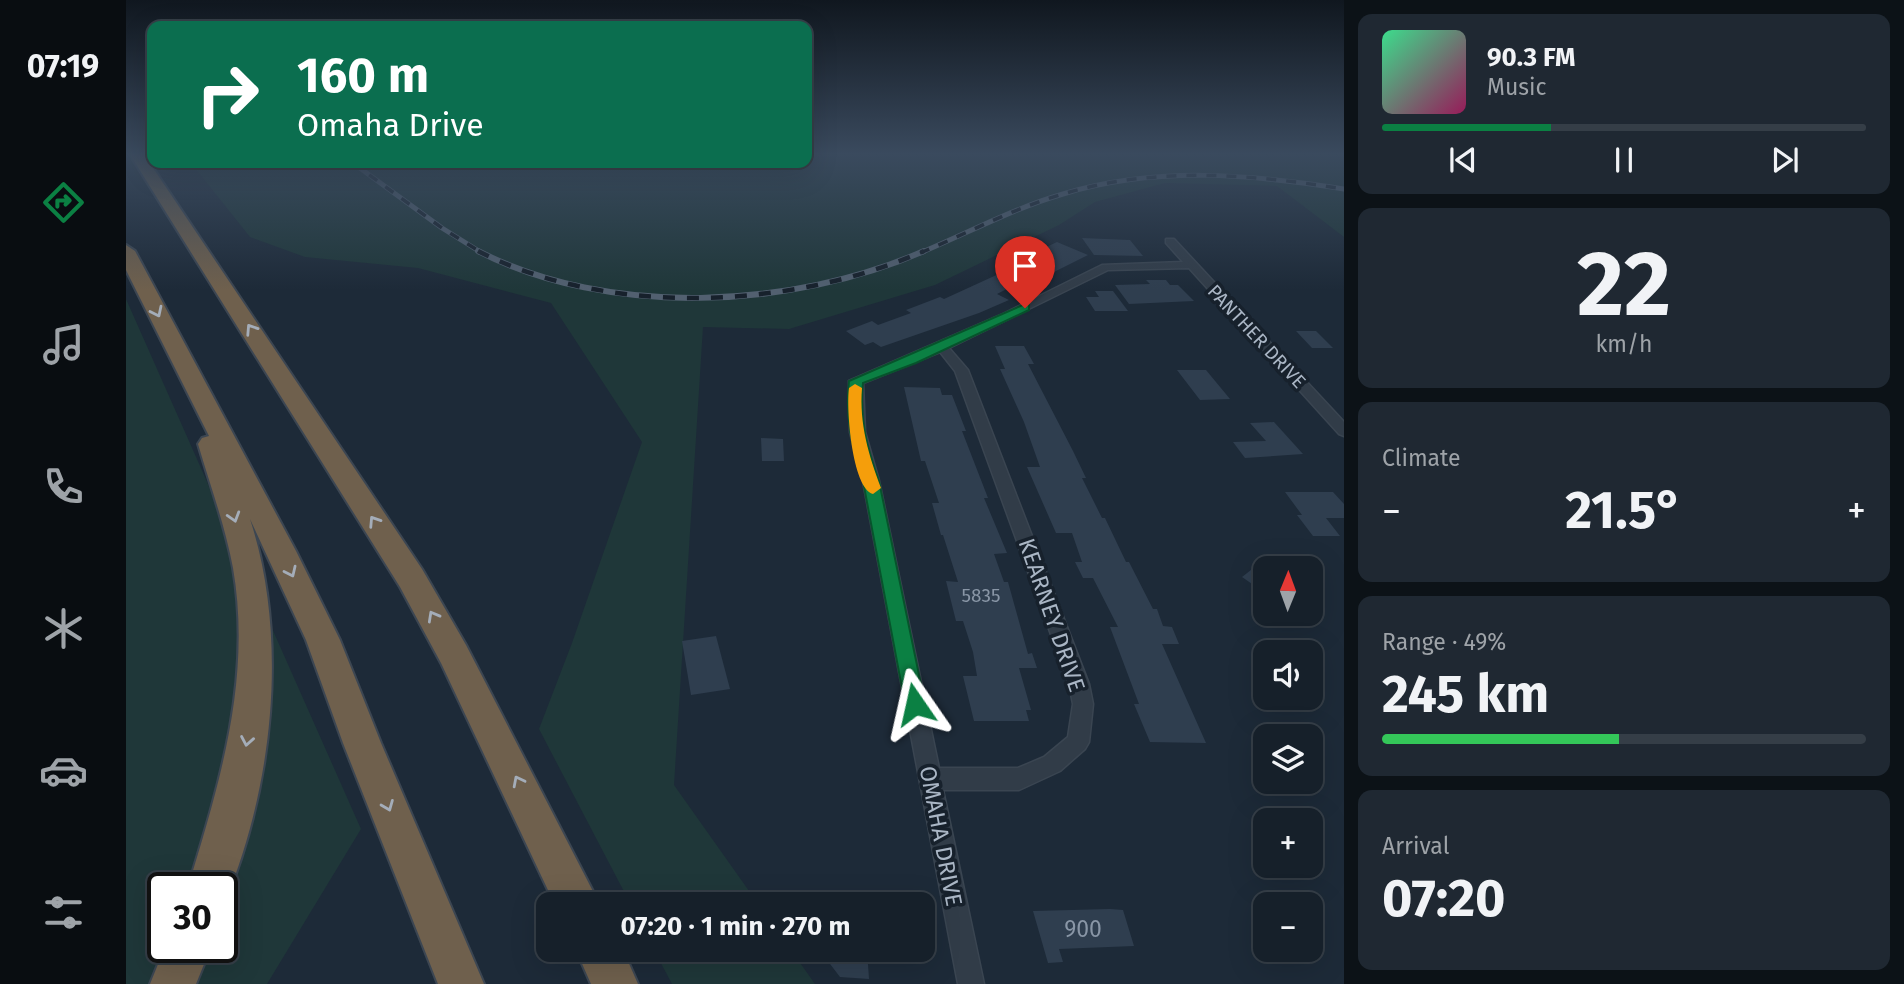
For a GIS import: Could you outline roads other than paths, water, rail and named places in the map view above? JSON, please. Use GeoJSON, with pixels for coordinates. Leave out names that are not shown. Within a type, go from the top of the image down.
{"type":"FeatureCollection","features":[{"type":"Feature","properties":{"kind":"highway"},"geometry":{"type":"LineString","coordinates":[[166,199],[411,578],[454,655],[572,892]]}},
{"type":"Feature","properties":{"kind":"highway"},"geometry":{"type":"LineString","coordinates":[[126,251],[191,382],[286,562],[323,640],[362,743],[461,984]]}},
{"type":"Feature","properties":{"kind":"highway"},"geometry":{"type":"LineString","coordinates":[[191,382],[243,547],[256,624],[253,708],[234,811],[215,872]]}},
{"type":"Feature","properties":{"kind":"highway"},"geometry":{"type":"LineString","coordinates":[[605,962],[615,984]]}},
{"type":"Feature","properties":{"kind":"highway"},"geometry":{"type":"LineString","coordinates":[[173,984],[182,963]]}},
{"type":"Feature","properties":{"kind":"street","name":"PANTHER DRIVE"},"geometry":{"type":"LineString","coordinates":[[1170,241],[1344,431]]}},
{"type":"Feature","properties":{"kind":"street","name":"OMAHA DRIVE"},"geometry":{"type":"LineString","coordinates":[[971,984],[871,481],[859,447],[854,403],[856,381],[942,346],[1106,267],[1190,265]]}},
{"type":"Feature","properties":{"kind":"street","name":"KEARNEY DRIVE"},"geometry":{"type":"LineString","coordinates":[[930,779],[1019,779],[1052,764],[1078,742],[1083,704],[1079,684],[961,370],[942,346]]}},
{"type":"Feature","properties":{"kind":"railway"},"geometry":{"type":"LineString","coordinates":[[402,199],[481,252]]}},
{"type":"Feature","properties":{"kind":"railway"},"geometry":{"type":"LineString","coordinates":[[920,253],[1048,199]]}},
{"type":"Feature","properties":{"kind":"railway"},"geometry":{"type":"LineString","coordinates":[[481,252],[529,273],[584,287],[642,296],[701,298],[759,294],[817,285],[872,270],[924,251]]}}]}
